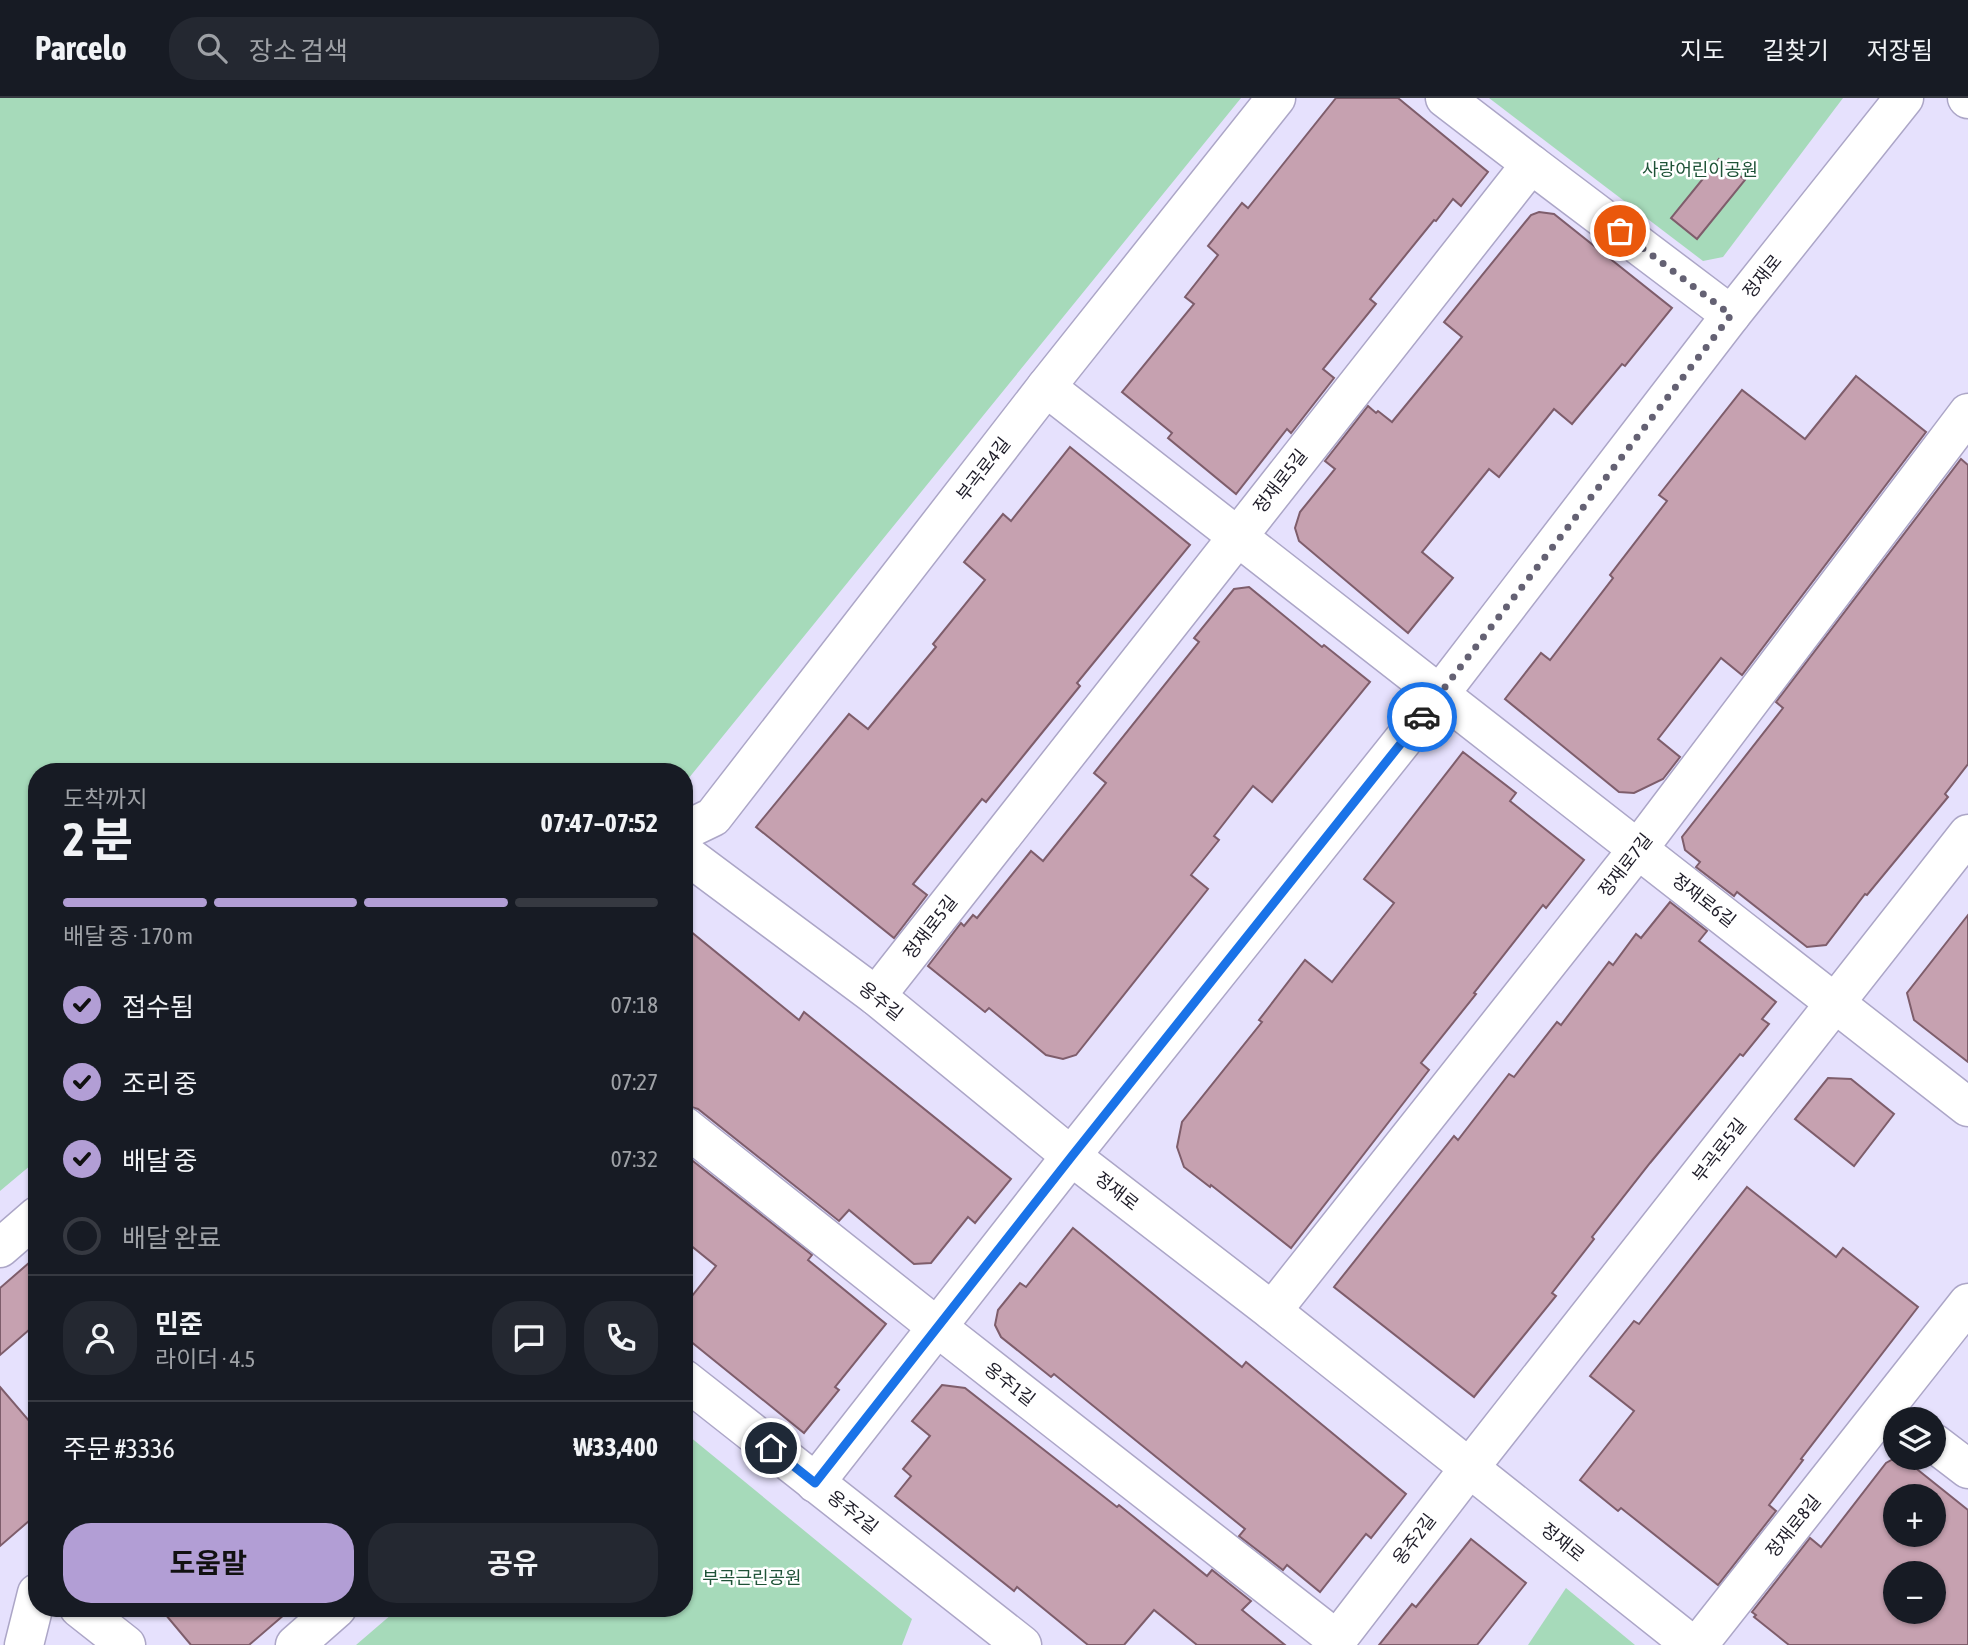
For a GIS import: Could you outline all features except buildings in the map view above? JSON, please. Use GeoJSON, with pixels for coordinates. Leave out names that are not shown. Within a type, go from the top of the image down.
{"type":"FeatureCollection","features":[{"type":"Feature","properties":{"kind":"street","name":"부곡로4길"},"geometry":{"type":"LineString","coordinates":[[693,827],[713,817],[1046,387],[1276,98]]}},
{"type":"Feature","properties":{"kind":"street"},"geometry":{"type":"LineString","coordinates":[[1445,98],[1731,315]]}},
{"type":"Feature","properties":{"kind":"street","name":"정재로"},"geometry":{"type":"LineString","coordinates":[[1692,1645],[1470,1467],[1072,1156],[1439,695],[1731,315],[1904,98]]}},
{"type":"Feature","properties":{"kind":"street","name":"정재로5길"},"geometry":{"type":"LineString","coordinates":[[876,996],[1531,164]]}},
{"type":"Feature","properties":{"kind":"street","name":"정재로6길"},"geometry":{"type":"LineString","coordinates":[[1046,387],[1968,1107]]}},
{"type":"Feature","properties":{"kind":"street","name":"정재로7길"},"geometry":{"type":"LineString","coordinates":[[1272,1311],[1638,849],[1968,412]]}},
{"type":"Feature","properties":{"kind":"street","name":"부곡로5길"},"geometry":{"type":"LineString","coordinates":[[1470,1467],[1968,834]]}},
{"type":"Feature","properties":{"kind":"street","name":"옹주길"},"geometry":{"type":"LineString","coordinates":[[693,860],[876,996],[1072,1156]]}},
{"type":"Feature","properties":{"kind":"street","name":"옹주1길"},"geometry":{"type":"LineString","coordinates":[[693,1133],[1335,1642]]}},
{"type":"Feature","properties":{"kind":"street"},"geometry":{"type":"LineString","coordinates":[[815,1483],[1072,1156]]}},
{"type":"Feature","properties":{"kind":"street"},"geometry":{"type":"LineString","coordinates":[[0,1248],[28,1224]]}},
{"type":"Feature","properties":{"kind":"street","name":"정재로8길"},"geometry":{"type":"LineString","coordinates":[[1900,1407],[1968,1303]]}},
{"type":"Feature","properties":{"kind":"street","name":"옹주2길"},"geometry":{"type":"LineString","coordinates":[[693,1386],[1022,1645]]}},
{"type":"Feature","properties":{"kind":"street","name":"정재로8길"},"geometry":{"type":"LineString","coordinates":[[1698,1645],[1883,1428]]}},
{"type":"Feature","properties":{"kind":"street"},"geometry":{"type":"LineString","coordinates":[[1946,1452],[1968,1469]]}},
{"type":"Feature","properties":{"kind":"street","name":"옹주2길"},"geometry":{"type":"LineString","coordinates":[[1335,1642],[1470,1467]]}},
{"type":"Feature","properties":{"kind":"street"},"geometry":{"type":"LineString","coordinates":[[24,1645],[31,1617]]}},
{"type":"Feature","properties":{"kind":"street"},"geometry":{"type":"LineString","coordinates":[[91,1617],[127,1645]]}},
{"type":"Feature","properties":{"kind":"street"},"geometry":{"type":"LineString","coordinates":[[295,1645],[327,1617]]}},
{"type":"Feature","properties":{"kind":"green space"},"geometry":{"type":"Polygon","coordinates":[[[0,98],[1241,98],[693,773],[693,763],[28,763],[28,1168],[0,1191],[0,98]]]}},
{"type":"Feature","properties":{"kind":"green space","name":"사랑어린이공원"},"geometry":{"type":"Polygon","coordinates":[[[1489,98],[1843,98],[1723,257],[1703,261],[1489,98]]]}},
{"type":"Feature","properties":{"kind":"green space","name":"부곡근린공원"},"geometry":{"type":"Polygon","coordinates":[[[693,1439],[912,1619],[902,1645],[356,1645],[389,1617],[693,1617],[693,1439]]]}},
{"type":"Feature","properties":{"kind":"green space"},"geometry":{"type":"Polygon","coordinates":[[[1566,1588],[1635,1645],[1528,1645],[1566,1588]]]}},
{"type":"Feature","properties":{"kind":"way so far"},"geometry":{"type":"LineString","coordinates":[[1422,717],[1731,315],[1620,231]]}},
{"type":"Feature","properties":{"kind":"route"},"geometry":{"type":"LineString","coordinates":[[771,1448],[815,1483],[1422,717]]}}]}
